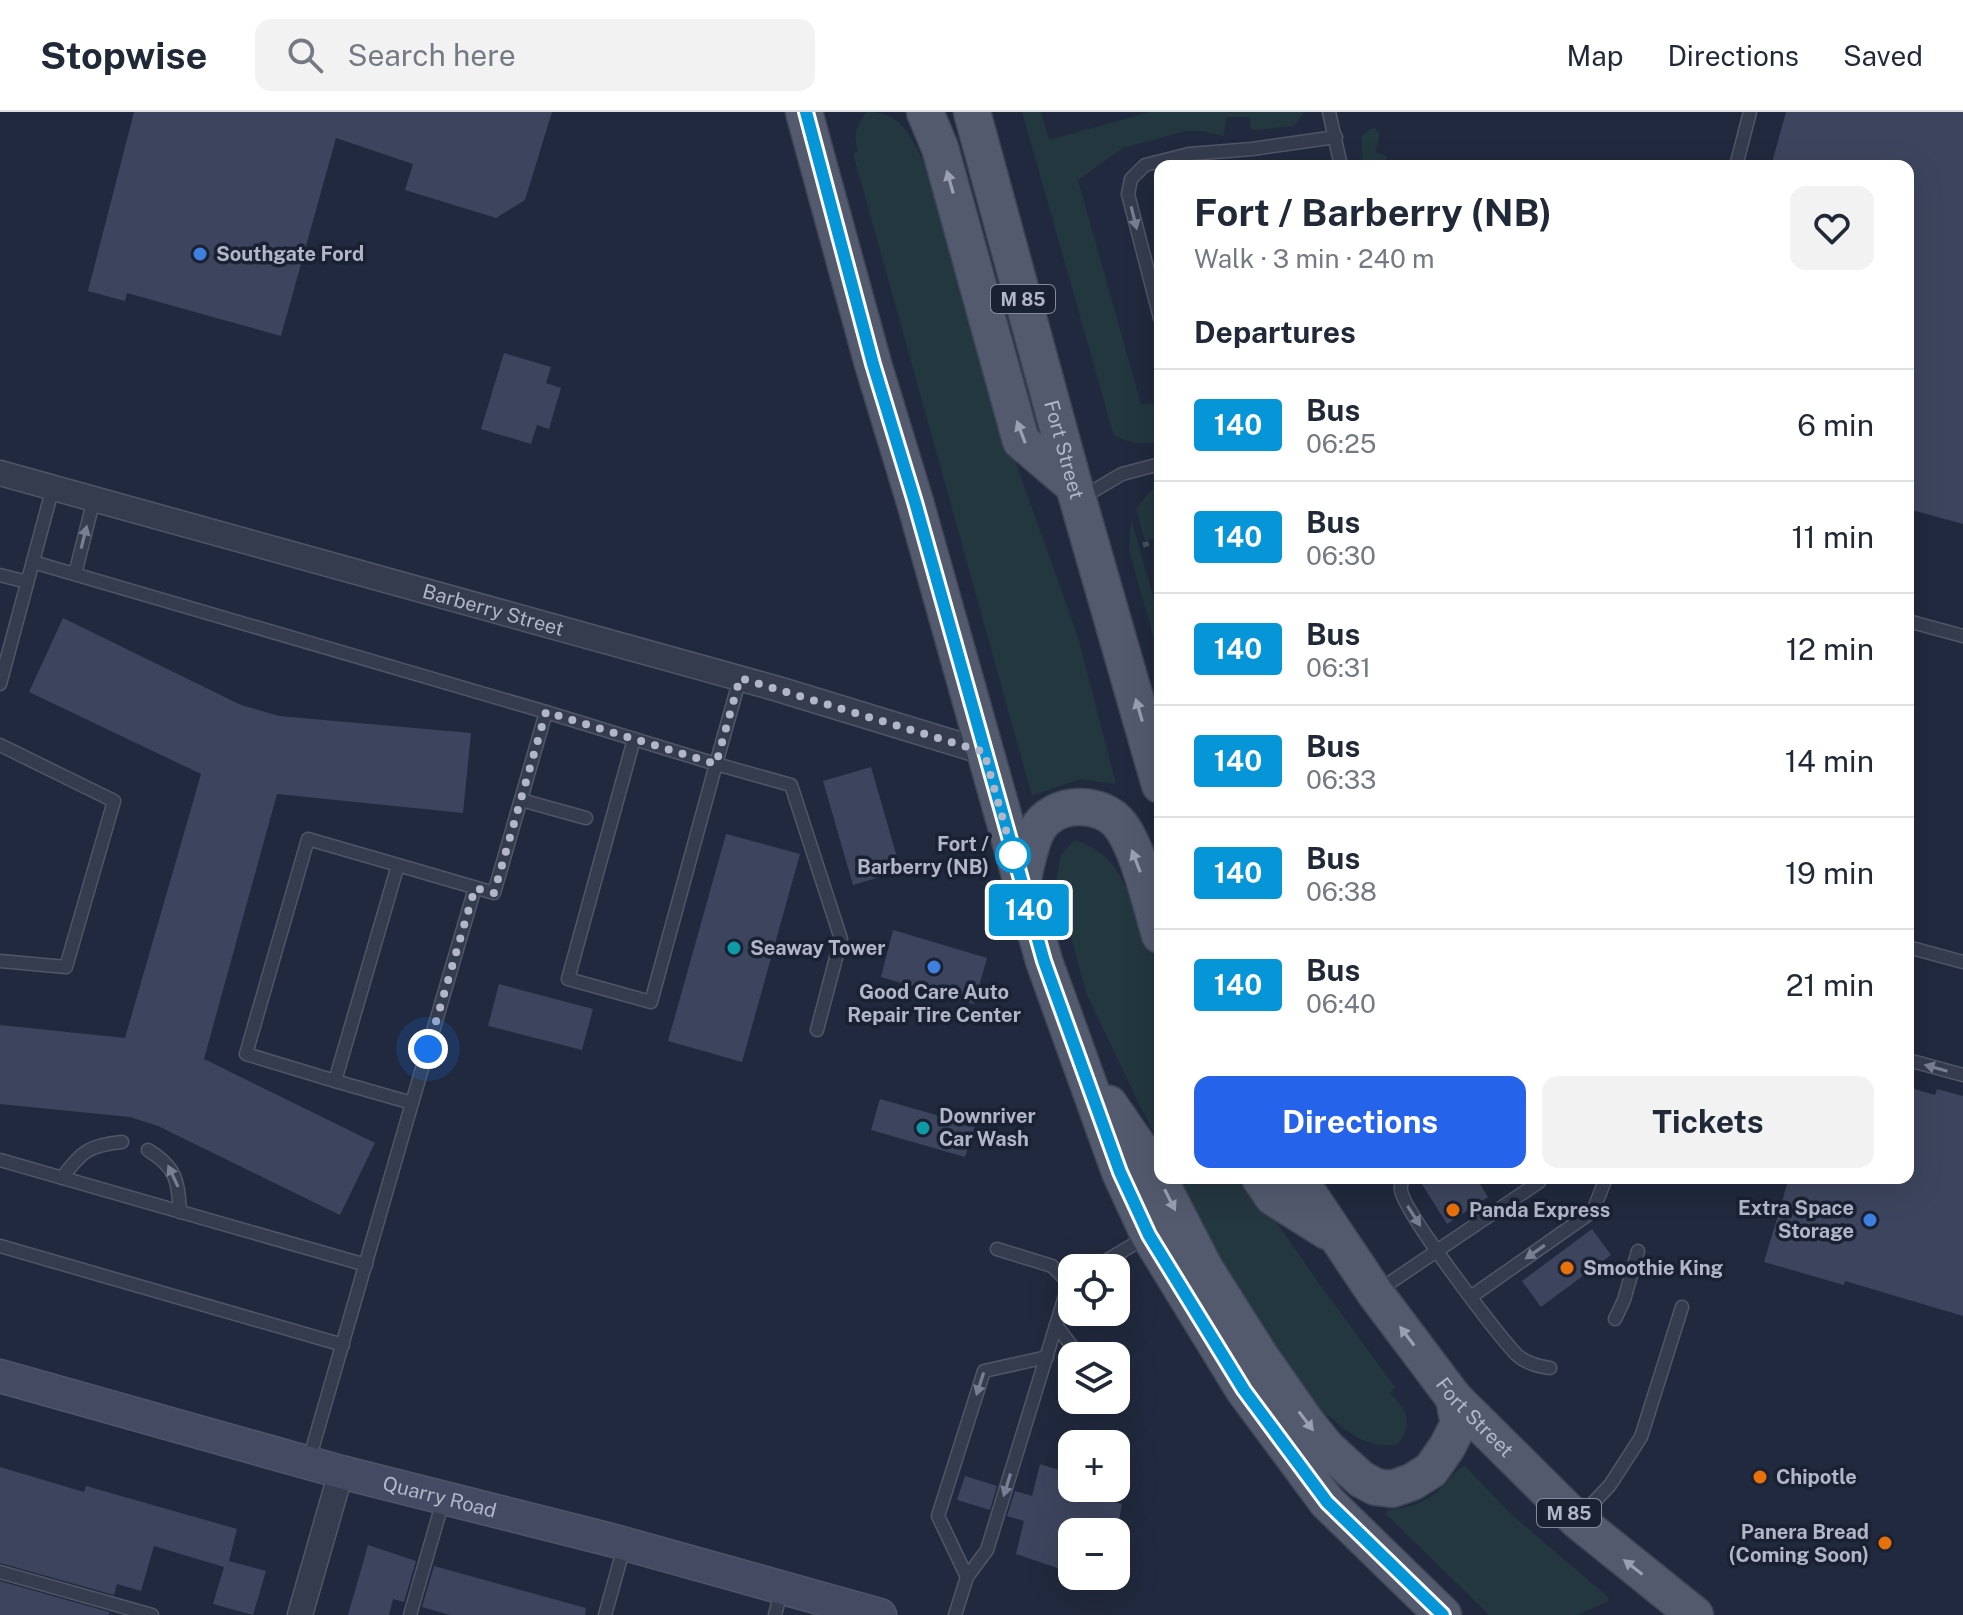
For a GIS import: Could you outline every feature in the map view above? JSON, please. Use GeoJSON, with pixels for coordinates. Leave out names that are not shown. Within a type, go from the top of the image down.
{"type":"FeatureCollection","features":[{"type":"Feature","properties":{"kind":"main road"},"geometry":{"type":"LineString","coordinates":[[925,112],[940,148],[1021,441],[1076,493]]}},
{"type":"Feature","properties":{"kind":"main road","name":"Fort Street"},"geometry":{"type":"LineString","coordinates":[[972,112],[1154,764]]}},
{"type":"Feature","properties":{"kind":"main road"},"geometry":{"type":"LineString","coordinates":[[805,113],[1044,961],[1120,1172],[1149,1235],[1244,1390],[1327,1502],[1443,1615]]}},
{"type":"Feature","properties":{"kind":"main road"},"geometry":{"type":"LineString","coordinates":[[1021,883],[1039,826],[1068,807],[1091,807],[1107,812],[1122,826],[1138,862],[1154,915]]}},
{"type":"Feature","properties":{"kind":"main road"},"geometry":{"type":"LineString","coordinates":[[1081,1065],[1154,1170]]}},
{"type":"Feature","properties":{"kind":"main road"},"geometry":{"type":"LineString","coordinates":[[1161,1184],[1205,1269],[1260,1356],[1306,1422],[1361,1479],[1376,1487],[1392,1489],[1412,1482],[1431,1470],[1459,1424],[1454,1398]]}},
{"type":"Feature","properties":{"kind":"main road"},"geometry":{"type":"LineString","coordinates":[[1264,1184],[1273,1197],[1335,1236]]}},
{"type":"Feature","properties":{"kind":"main road","name":"Fort Street"},"geometry":{"type":"LineString","coordinates":[[1302,1184],[1375,1293],[1454,1398],[1577,1520],[1695,1615]]}},
{"type":"Feature","properties":{"kind":"street","name":"Barberry Street"},"geometry":{"type":"LineString","coordinates":[[0,473],[740,678],[984,752]]}},
{"type":"Feature","properties":{"kind":"street","name":"Quarry Road"},"geometry":{"type":"LineString","coordinates":[[0,1376],[341,1472],[625,1544],[778,1602],[880,1615]]}},
{"type":"Feature","properties":{"kind":"street"},"geometry":{"type":"LineString","coordinates":[[300,1615],[341,1472]]}},
{"type":"Feature","properties":{"kind":"lane"},"geometry":{"type":"LineString","coordinates":[[1329,112],[1340,160]]}},
{"type":"Feature","properties":{"kind":"lane"},"geometry":{"type":"LineString","coordinates":[[1738,160],[1750,112]]}},
{"type":"Feature","properties":{"kind":"lane"},"geometry":{"type":"LineString","coordinates":[[1165,160],[1189,154],[1336,137]]}},
{"type":"Feature","properties":{"kind":"lane"},"geometry":{"type":"LineString","coordinates":[[1218,152],[1220,160]]}},
{"type":"Feature","properties":{"kind":"lane"},"geometry":{"type":"LineString","coordinates":[[1154,163],[1145,165],[1131,179],[1128,194],[1154,295]]}},
{"type":"Feature","properties":{"kind":"lane"},"geometry":{"type":"LineString","coordinates":[[1076,493],[1122,474],[1154,466]]}},
{"type":"Feature","properties":{"kind":"lane"},"geometry":{"type":"LineString","coordinates":[[0,684],[53,487]]}},
{"type":"Feature","properties":{"kind":"lane"},"geometry":{"type":"LineString","coordinates":[[75,574],[94,499]]}},
{"type":"Feature","properties":{"kind":"lane"},"geometry":{"type":"LineString","coordinates":[[33,562],[791,785],[841,939],[817,1030]]}},
{"type":"Feature","properties":{"kind":"lane"},"geometry":{"type":"LineString","coordinates":[[0,575],[27,582]]}},
{"type":"Feature","properties":{"kind":"lane"},"geometry":{"type":"LineString","coordinates":[[1914,623],[1963,636]]}},
{"type":"Feature","properties":{"kind":"lane"},"geometry":{"type":"LineString","coordinates":[[634,739],[568,979],[651,1002],[740,678]]}},
{"type":"Feature","properties":{"kind":"lane"},"geometry":{"type":"LineString","coordinates":[[412,1103],[246,1054],[308,839],[494,893],[546,712]]}},
{"type":"Feature","properties":{"kind":"lane"},"geometry":{"type":"LineString","coordinates":[[0,745],[114,801],[66,967],[0,961]]}},
{"type":"Feature","properties":{"kind":"lane"},"geometry":{"type":"LineString","coordinates":[[521,800],[586,818]]}},
{"type":"Feature","properties":{"kind":"lane"},"geometry":{"type":"LineString","coordinates":[[335,1081],[398,865]]}},
{"type":"Feature","properties":{"kind":"lane"},"geometry":{"type":"LineString","coordinates":[[309,1463],[475,888]]}},
{"type":"Feature","properties":{"kind":"lane"},"geometry":{"type":"LineString","coordinates":[[1914,949],[1963,962]]}},
{"type":"Feature","properties":{"kind":"lane"},"geometry":{"type":"LineString","coordinates":[[1914,1062],[1963,1075]]}},
{"type":"Feature","properties":{"kind":"lane"},"geometry":{"type":"LineString","coordinates":[[62,1178],[78,1156],[98,1144],[122,1142]]}},
{"type":"Feature","properties":{"kind":"lane"},"geometry":{"type":"LineString","coordinates":[[148,1150],[165,1161],[179,1185],[180,1212]]}},
{"type":"Feature","properties":{"kind":"lane"},"geometry":{"type":"LineString","coordinates":[[0,1160],[366,1265]]}},
{"type":"Feature","properties":{"kind":"lane"},"geometry":{"type":"LineString","coordinates":[[1401,1184],[1406,1204],[1437,1251],[1517,1355],[1527,1362],[1550,1368]]}},
{"type":"Feature","properties":{"kind":"lane"},"geometry":{"type":"LineString","coordinates":[[1375,1293],[1536,1184]]}},
{"type":"Feature","properties":{"kind":"lane"},"geometry":{"type":"LineString","coordinates":[[1472,1296],[1593,1211],[1604,1184]]}},
{"type":"Feature","properties":{"kind":"lane"},"geometry":{"type":"LineString","coordinates":[[1117,1254],[1149,1235]]}},
{"type":"Feature","properties":{"kind":"lane"},"geometry":{"type":"LineString","coordinates":[[0,1246],[343,1345]]}},
{"type":"Feature","properties":{"kind":"lane"},"geometry":{"type":"LineString","coordinates":[[997,1249],[1052,1266],[1058,1271]]}},
{"type":"Feature","properties":{"kind":"lane"},"geometry":{"type":"LineString","coordinates":[[1615,1319],[1624,1300],[1638,1251]]}},
{"type":"Feature","properties":{"kind":"lane"},"geometry":{"type":"LineString","coordinates":[[1577,1520],[1610,1485],[1641,1437],[1682,1307]]}},
{"type":"Feature","properties":{"kind":"lane"},"geometry":{"type":"LineString","coordinates":[[955,1615],[967,1577],[987,1550],[1058,1319]]}},
{"type":"Feature","properties":{"kind":"lane"},"geometry":{"type":"LineString","coordinates":[[1056,1325],[1069,1342]]}},
{"type":"Feature","properties":{"kind":"lane"},"geometry":{"type":"LineString","coordinates":[[967,1577],[938,1516],[984,1371],[1047,1357]]}},
{"type":"Feature","properties":{"kind":"lane"},"geometry":{"type":"LineString","coordinates":[[410,1615],[443,1497]]}},
{"type":"Feature","properties":{"kind":"lane"},"geometry":{"type":"LineString","coordinates":[[605,1615],[625,1544]]}},
{"type":"Feature","properties":{"kind":"lane"},"geometry":{"type":"LineString","coordinates":[[0,1572],[152,1615]]}},
{"type":"Feature","properties":{"kind":"path"},"geometry":{"type":"LineString","coordinates":[[1143,545],[1154,542]]}},
{"type":"Feature","properties":{"kind":"shaded area"},"geometry":{"type":"Polygon","coordinates":[[[866,112],[896,120],[908,133],[923,161],[929,160],[1011,449],[1078,637],[1116,784],[1080,779],[1032,796],[853,153],[858,151],[856,131],[866,112]]]}},
{"type":"Feature","properties":{"kind":"shaded area"},"geometry":{"type":"Polygon","coordinates":[[[1022,112],[1041,112],[1049,140],[1150,112],[1304,112],[1294,126],[1255,130],[1251,129],[1249,117],[1226,117],[1224,136],[1186,131],[1123,148],[1078,180],[1141,404],[1153,403],[1154,406],[1154,443],[1135,443],[1114,436],[1022,112]]]}},
{"type":"Feature","properties":{"kind":"shaded area"},"geometry":{"type":"Polygon","coordinates":[[[1375,128],[1380,135],[1375,152],[1387,156],[1386,160],[1363,160],[1361,137],[1375,128]]]}},
{"type":"Feature","properties":{"kind":"shaded area"},"geometry":{"type":"Polygon","coordinates":[[[1154,489],[1154,539],[1145,541],[1136,510],[1154,489]]]}},
{"type":"Feature","properties":{"kind":"shaded area"},"geometry":{"type":"Polygon","coordinates":[[[1131,519],[1154,599],[1154,639],[1129,550],[1131,519]]]}},
{"type":"Feature","properties":{"kind":"shaded area"},"geometry":{"type":"Polygon","coordinates":[[[1074,840],[1083,843],[1111,863],[1125,886],[1131,885],[1154,958],[1154,1135],[1086,993],[1056,880],[1061,855],[1074,840]]]}},
{"type":"Feature","properties":{"kind":"shaded area"},"geometry":{"type":"Polygon","coordinates":[[[1179,1184],[1250,1184],[1395,1387],[1390,1393],[1401,1405],[1407,1423],[1398,1444],[1378,1445],[1360,1439],[1328,1415],[1322,1419],[1225,1274],[1179,1184]]]}},
{"type":"Feature","properties":{"kind":"shaded area"},"geometry":{"type":"Polygon","coordinates":[[[1465,1466],[1512,1515],[1606,1595],[1609,1598],[1607,1602],[1577,1615],[1489,1615],[1386,1514],[1387,1510],[1423,1501],[1465,1466]]]}},
{"type":"Feature","properties":{"kind":"building","name":"Southgate Ford"},"geometry":{"type":"Polygon","coordinates":[[[134,112],[552,112],[525,200],[496,218],[405,190],[413,164],[336,138],[281,336],[127,293],[125,301],[88,291],[134,112]]]}},
{"type":"Feature","properties":{"kind":"building"},"geometry":{"type":"Polygon","coordinates":[[[1786,112],[1963,112],[1963,524],[1914,511],[1914,160],[1773,160],[1786,112]]]}},
{"type":"Feature","properties":{"kind":"building"},"geometry":{"type":"Polygon","coordinates":[[[504,353],[551,367],[546,383],[561,388],[549,429],[537,425],[531,444],[481,429],[504,353]]]}},
{"type":"Feature","properties":{"kind":"building"},"geometry":{"type":"Polygon","coordinates":[[[63,618],[241,705],[279,716],[471,733],[463,813],[277,794],[204,1059],[375,1143],[340,1215],[158,1126],[130,1117],[0,1104],[0,1025],[125,1038],[201,774],[29,692],[63,618]]]}},
{"type":"Feature","properties":{"kind":"building"},"geometry":{"type":"Polygon","coordinates":[[[871,767],[901,871],[853,885],[823,781],[871,767]]]}},
{"type":"Feature","properties":{"kind":"building","name":"Seaway Tower"},"geometry":{"type":"Polygon","coordinates":[[[726,834],[800,854],[742,1062],[668,1041],[726,834]]]}},
{"type":"Feature","properties":{"kind":"building","name":"Good Care Auto Repair Tire Center"},"geometry":{"type":"Polygon","coordinates":[[[893,930],[987,958],[974,1004],[881,977],[893,930]]]}},
{"type":"Feature","properties":{"kind":"building"},"geometry":{"type":"Polygon","coordinates":[[[499,984],[593,1009],[582,1050],[488,1026],[499,984]]]}},
{"type":"Feature","properties":{"kind":"building","name":"Extra Space Storage"},"geometry":{"type":"Polygon","coordinates":[[[1914,1089],[1935,1095],[1937,1089],[1963,1096],[1963,1316],[1845,1281],[1844,1285],[1764,1262],[1787,1184],[1914,1184],[1914,1089]]]}},
{"type":"Feature","properties":{"kind":"building","name":"Downriver Car Wash"},"geometry":{"type":"Polygon","coordinates":[[[880,1099],[975,1126],[965,1157],[871,1130],[880,1099]]]}},
{"type":"Feature","properties":{"kind":"building","name":"Panda Express"},"geometry":{"type":"Polygon","coordinates":[[[1422,1184],[1480,1184],[1488,1197],[1447,1224],[1422,1184]]]}},
{"type":"Feature","properties":{"kind":"building","name":"Smoothie King"},"geometry":{"type":"Polygon","coordinates":[[[1592,1229],[1611,1255],[1541,1307],[1522,1281],[1592,1229]]]}},
{"type":"Feature","properties":{"kind":"building"},"geometry":{"type":"Polygon","coordinates":[[[1040,1464],[1058,1470],[1058,1502],[1122,1504],[1120,1518],[1058,1518],[1058,1568],[1016,1554],[1024,1521],[1007,1516],[1015,1491],[1032,1496],[1040,1464]]]}},
{"type":"Feature","properties":{"kind":"building"},"geometry":{"type":"Polygon","coordinates":[[[0,1467],[84,1492],[86,1486],[237,1529],[229,1561],[266,1571],[253,1615],[213,1604],[224,1567],[154,1546],[141,1591],[117,1584],[114,1595],[0,1563],[0,1467]]]}},
{"type":"Feature","properties":{"kind":"building"},"geometry":{"type":"Polygon","coordinates":[[[965,1476],[997,1486],[990,1510],[957,1500],[965,1476]]]}},
{"type":"Feature","properties":{"kind":"building"},"geometry":{"type":"Polygon","coordinates":[[[368,1545],[416,1561],[404,1602],[393,1599],[389,1615],[348,1615],[368,1545]]]}},
{"type":"Feature","properties":{"kind":"building"},"geometry":{"type":"Polygon","coordinates":[[[434,1566],[586,1608],[585,1615],[450,1615],[422,1607],[434,1566]]]}},
{"type":"Feature","properties":{"kind":"building"},"geometry":{"type":"Polygon","coordinates":[[[0,1581],[109,1612],[109,1615],[0,1615],[0,1581]]]}},
{"type":"Feature","properties":{"kind":"bus line","name":"140"},"geometry":{"type":"LineString","coordinates":[[806,112],[873,364],[1044,961],[1120,1172],[1149,1235],[1244,1390],[1327,1502],[1443,1615]]}},
{"type":"Feature","properties":{"kind":"place","name":"Southgate Ford"},"geometry":{"type":"Point","coordinates":[200,254]}},
{"type":"Feature","properties":{"kind":"place","name":"Fort / Barberry (NB)"},"geometry":{"type":"Point","coordinates":[1013,855]}},
{"type":"Feature","properties":{"kind":"place","name":"Seaway Tower"},"geometry":{"type":"Point","coordinates":[734,948]}},
{"type":"Feature","properties":{"kind":"place","name":"Good Care Auto Repair Tire Center"},"geometry":{"type":"Point","coordinates":[934,967]}},
{"type":"Feature","properties":{"kind":"place","name":"Downriver Car Wash"},"geometry":{"type":"Point","coordinates":[923,1128]}},
{"type":"Feature","properties":{"kind":"place","name":"Panda Express"},"geometry":{"type":"Point","coordinates":[1453,1210]}},
{"type":"Feature","properties":{"kind":"place","name":"Extra Space Storage"},"geometry":{"type":"Point","coordinates":[1870,1220]}},
{"type":"Feature","properties":{"kind":"place","name":"Smoothie King"},"geometry":{"type":"Point","coordinates":[1567,1268]}},
{"type":"Feature","properties":{"kind":"place","name":"Chipotle"},"geometry":{"type":"Point","coordinates":[1760,1477]}},
{"type":"Feature","properties":{"kind":"place","name":"Panera Bread (Coming Soon)"},"geometry":{"type":"Point","coordinates":[1885,1543]}},
{"type":"Feature","properties":{"kind":"route"},"geometry":{"type":"LineString","coordinates":[[428,1049],[475,888],[494,893],[546,712],[716,764],[740,678],[984,752],[1013,855]]}}]}
